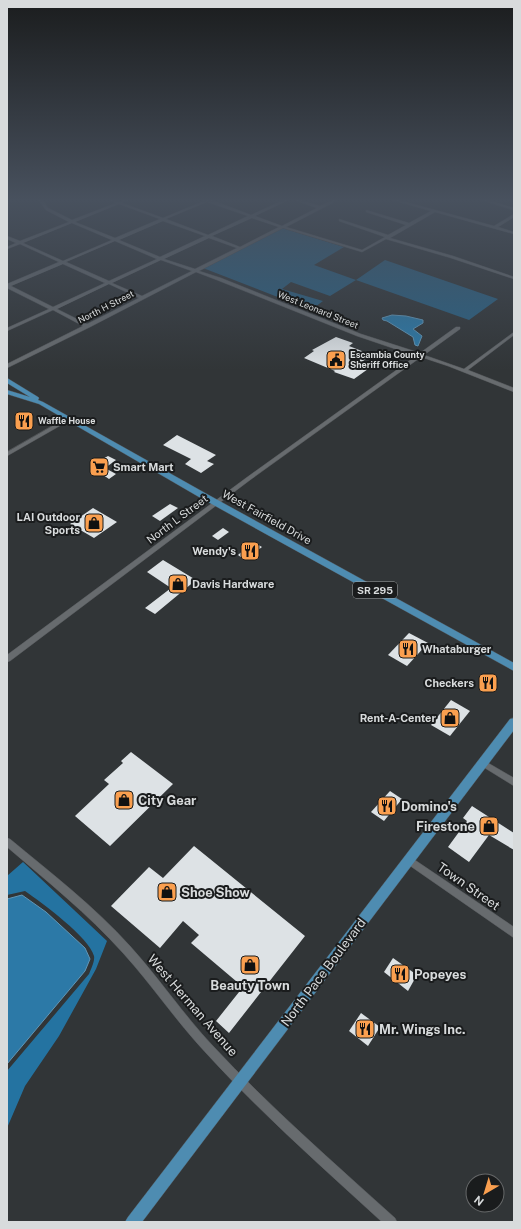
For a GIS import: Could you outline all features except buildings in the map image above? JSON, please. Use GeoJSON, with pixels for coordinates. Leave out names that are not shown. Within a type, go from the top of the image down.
{"type":"FeatureCollection","features":[{"type":"Feature","properties":{"kind":"main road"},"geometry":{"type":"LineString","coordinates":[[7,380],[32,394],[41,403]]}},
{"type":"Feature","properties":{"kind":"main road","name":"West Fairfield Drive"},"geometry":{"type":"LineString","coordinates":[[8,392],[41,403],[217,503],[514,667]]}},
{"type":"Feature","properties":{"kind":"main road","name":"North Pace Boulevard"},"geometry":{"type":"LineString","coordinates":[[133,1222],[514,722]]}},
{"type":"Feature","properties":{"kind":"street"},"geometry":{"type":"LineString","coordinates":[[48,255],[143,298]]}},
{"type":"Feature","properties":{"kind":"street"},"geometry":{"type":"LineString","coordinates":[[7,286],[78,255]]}},
{"type":"Feature","properties":{"kind":"street","name":"West Leonard Street"},"geometry":{"type":"LineString","coordinates":[[152,255],[196,271],[359,335],[514,390]]}},
{"type":"Feature","properties":{"kind":"street"},"geometry":{"type":"LineString","coordinates":[[7,330],[108,282],[169,255]]}},
{"type":"Feature","properties":{"kind":"street","name":"North H Street"},"geometry":{"type":"LineString","coordinates":[[7,366],[226,255]]}},
{"type":"Feature","properties":{"kind":"street"},"geometry":{"type":"LineString","coordinates":[[446,255],[514,278]]}},
{"type":"Feature","properties":{"kind":"street"},"geometry":{"type":"LineString","coordinates":[[7,286],[88,326]]}},
{"type":"Feature","properties":{"kind":"street"},"geometry":{"type":"LineString","coordinates":[[420,356],[458,328]]}},
{"type":"Feature","properties":{"kind":"street"},"geometry":{"type":"LineString","coordinates":[[464,371],[514,333]]}},
{"type":"Feature","properties":{"kind":"street","name":"North L Street"},"geometry":{"type":"LineString","coordinates":[[7,659],[217,503],[420,356]]}},
{"type":"Feature","properties":{"kind":"street"},"geometry":{"type":"LineString","coordinates":[[7,450],[66,418]]}},
{"type":"Feature","properties":{"kind":"street"},"geometry":{"type":"LineString","coordinates":[[7,454],[66,418]]}},
{"type":"Feature","properties":{"kind":"street"},"geometry":{"type":"LineString","coordinates":[[484,763],[514,782]]}},
{"type":"Feature","properties":{"kind":"street","name":"West Herman Avenue"},"geometry":{"type":"LineString","coordinates":[[7,842],[60,886],[113,935],[134,958],[201,1041],[291,1130],[391,1222]]}},
{"type":"Feature","properties":{"kind":"street","name":"Town Street"},"geometry":{"type":"LineString","coordinates":[[409,860],[514,933]]}},
{"type":"Feature","properties":{"kind":"shaded area"},"geometry":{"type":"Polygon","coordinates":[[[228,255],[330,255],[314,265],[356,280],[330,296],[291,282],[282,289],[323,301],[311,310],[203,268],[228,255]]]}},
{"type":"Feature","properties":{"kind":"shaded area"},"geometry":{"type":"Polygon","coordinates":[[[385,260],[498,299],[469,320],[356,280],[385,260]]]}},
{"type":"Feature","properties":{"kind":"shaded area"},"geometry":{"type":"Polygon","coordinates":[[[392,315],[406,316],[423,320],[423,323],[413,329],[422,336],[418,346],[415,345],[413,337],[382,318],[392,315]]]}},
{"type":"Feature","properties":{"kind":"shaded area"},"geometry":{"type":"Polygon","coordinates":[[[23,862],[107,941],[96,969],[59,1036],[25,1086],[7,1128],[7,1071],[89,974],[94,958],[90,948],[84,940],[64,921],[33,896],[25,891],[7,895],[7,876],[23,862]]]}},
{"type":"Feature","properties":{"kind":"shaded area"},"geometry":{"type":"Polygon","coordinates":[[[22,895],[46,912],[85,948],[90,959],[85,971],[7,1064],[7,899],[22,895]]]}},
{"type":"Feature","properties":{"kind":"place","name":"Escambia County Sheriff Office"},"geometry":{"type":"Point","coordinates":[336,360]}},
{"type":"Feature","properties":{"kind":"place","name":"Waffle House"},"geometry":{"type":"Point","coordinates":[24,421]}},
{"type":"Feature","properties":{"kind":"place","name":"Smart Mart"},"geometry":{"type":"Point","coordinates":[99,467]}},
{"type":"Feature","properties":{"kind":"place","name":"LAI Outdoor Sports"},"geometry":{"type":"Point","coordinates":[94,523]}},
{"type":"Feature","properties":{"kind":"place","name":"Wendy's"},"geometry":{"type":"Point","coordinates":[250,551]}},
{"type":"Feature","properties":{"kind":"place","name":"Davis Hardware"},"geometry":{"type":"Point","coordinates":[178,584]}},
{"type":"Feature","properties":{"kind":"place","name":"Whataburger"},"geometry":{"type":"Point","coordinates":[408,649]}},
{"type":"Feature","properties":{"kind":"place","name":"Checkers"},"geometry":{"type":"Point","coordinates":[488,683]}},
{"type":"Feature","properties":{"kind":"place","name":"Rent-A-Center"},"geometry":{"type":"Point","coordinates":[450,718]}},
{"type":"Feature","properties":{"kind":"place","name":"City Gear"},"geometry":{"type":"Point","coordinates":[124,800]}},
{"type":"Feature","properties":{"kind":"place","name":"Domino's"},"geometry":{"type":"Point","coordinates":[387,806]}},
{"type":"Feature","properties":{"kind":"place","name":"Firestone"},"geometry":{"type":"Point","coordinates":[489,826]}},
{"type":"Feature","properties":{"kind":"place","name":"Shoe Show"},"geometry":{"type":"Point","coordinates":[167,892]}},
{"type":"Feature","properties":{"kind":"place","name":"Beauty Town"},"geometry":{"type":"Point","coordinates":[250,965]}},
{"type":"Feature","properties":{"kind":"place","name":"Popeyes"},"geometry":{"type":"Point","coordinates":[400,974]}},
{"type":"Feature","properties":{"kind":"place","name":"Mr. Wings Inc."},"geometry":{"type":"Point","coordinates":[365,1029]}}]}
